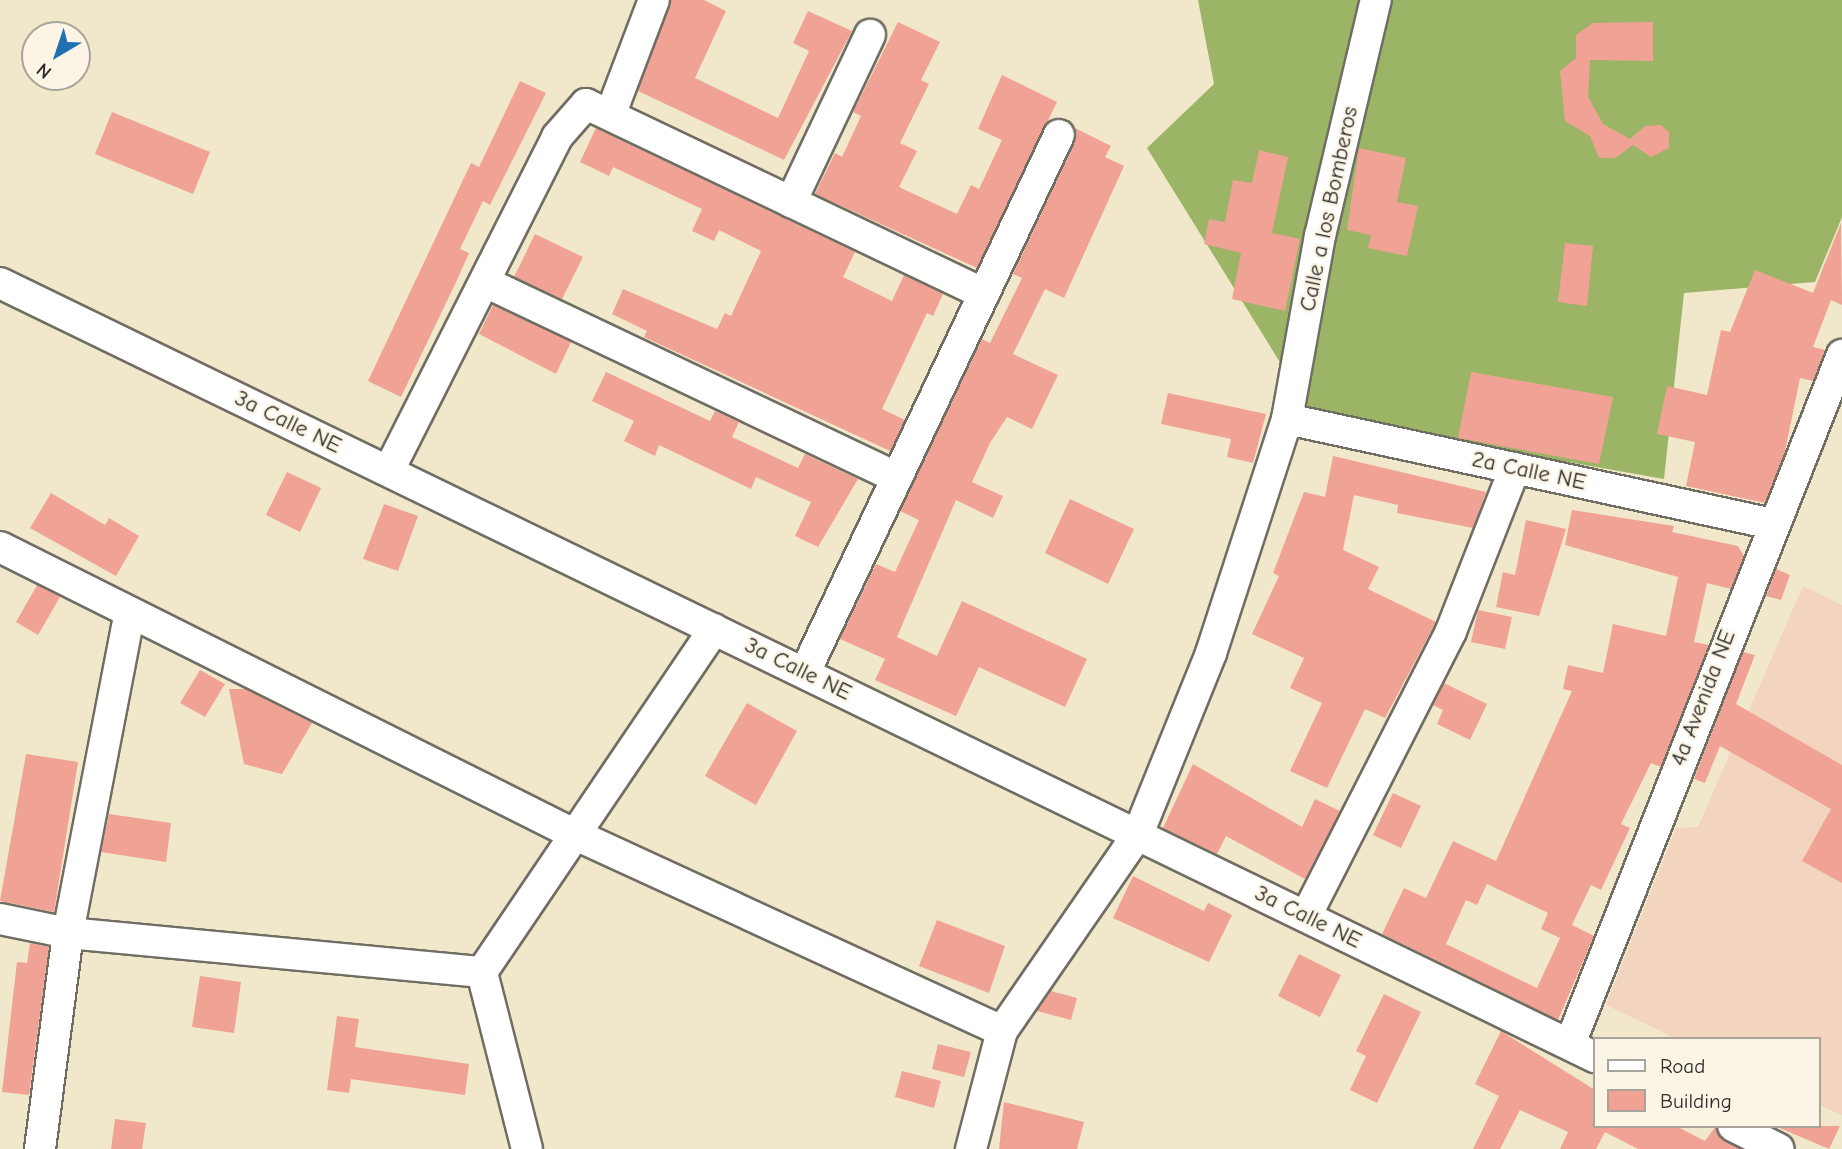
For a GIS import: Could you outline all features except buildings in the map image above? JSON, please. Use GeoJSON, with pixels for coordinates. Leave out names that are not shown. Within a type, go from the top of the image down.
{"type":"FeatureCollection","features":[{"type":"Feature","properties":{"kind":"street"},"geometry":{"type":"LineString","coordinates":[[611,113],[654,0]]}},
{"type":"Feature","properties":{"kind":"street","name":"Calle a los Bomberos"},"geometry":{"type":"LineString","coordinates":[[971,1149],[1002,1031],[1138,834],[1211,653],[1287,419],[1320,236],[1376,0]]}},
{"type":"Feature","properties":{"kind":"street"},"geometry":{"type":"LineString","coordinates":[[791,202],[870,35]]}},
{"type":"Feature","properties":{"kind":"street"},"geometry":{"type":"LineString","coordinates":[[389,471],[557,136],[586,104],[611,113],[984,294]]}},
{"type":"Feature","properties":{"kind":"street"},"geometry":{"type":"LineString","coordinates":[[805,672],[1059,135]]}},
{"type":"Feature","properties":{"kind":"street"},"geometry":{"type":"LineString","coordinates":[[485,282],[897,478]]}},
{"type":"Feature","properties":{"kind":"street","name":"3a Calle NE"},"geometry":{"type":"LineString","coordinates":[[0,283],[1583,1051]]}},
{"type":"Feature","properties":{"kind":"street","name":"4a Avenida NE"},"geometry":{"type":"LineString","coordinates":[[1583,1051],[1770,523],[1842,355]]}},
{"type":"Feature","properties":{"kind":"street","name":"2a Calle NE"},"geometry":{"type":"LineString","coordinates":[[1287,419],[1770,523]]}},
{"type":"Feature","properties":{"kind":"street"},"geometry":{"type":"LineString","coordinates":[[1307,916],[1451,631],[1515,468]]}},
{"type":"Feature","properties":{"kind":"street"},"geometry":{"type":"LineString","coordinates":[[0,547],[129,615],[576,835],[1002,1031]]}},
{"type":"Feature","properties":{"kind":"street"},"geometry":{"type":"LineString","coordinates":[[40,1149],[68,933],[129,615]]}},
{"type":"Feature","properties":{"kind":"street"},"geometry":{"type":"LineString","coordinates":[[527,1149],[482,972],[714,629]]}},
{"type":"Feature","properties":{"kind":"street"},"geometry":{"type":"LineString","coordinates":[[0,919],[68,933],[482,972]]}},
{"type":"Feature","properties":{"kind":"street"},"geometry":{"type":"LineString","coordinates":[[1737,1128],[1779,1149]]}},
{"type":"Feature","properties":{"kind":"shaded area"},"geometry":{"type":"Polygon","coordinates":[[[1803,586],[1842,605],[1842,1115],[1821,1106],[1821,1037],[1673,1037],[1606,1005],[1676,828],[1698,827],[1803,586]]]}},
{"type":"Feature","properties":{"kind":"green space"},"geometry":{"type":"Polygon","coordinates":[[[1198,0],[1842,0],[1842,217],[1815,282],[1684,293],[1664,479],[1314,417],[1147,148],[1214,84],[1198,0]]]}}]}
